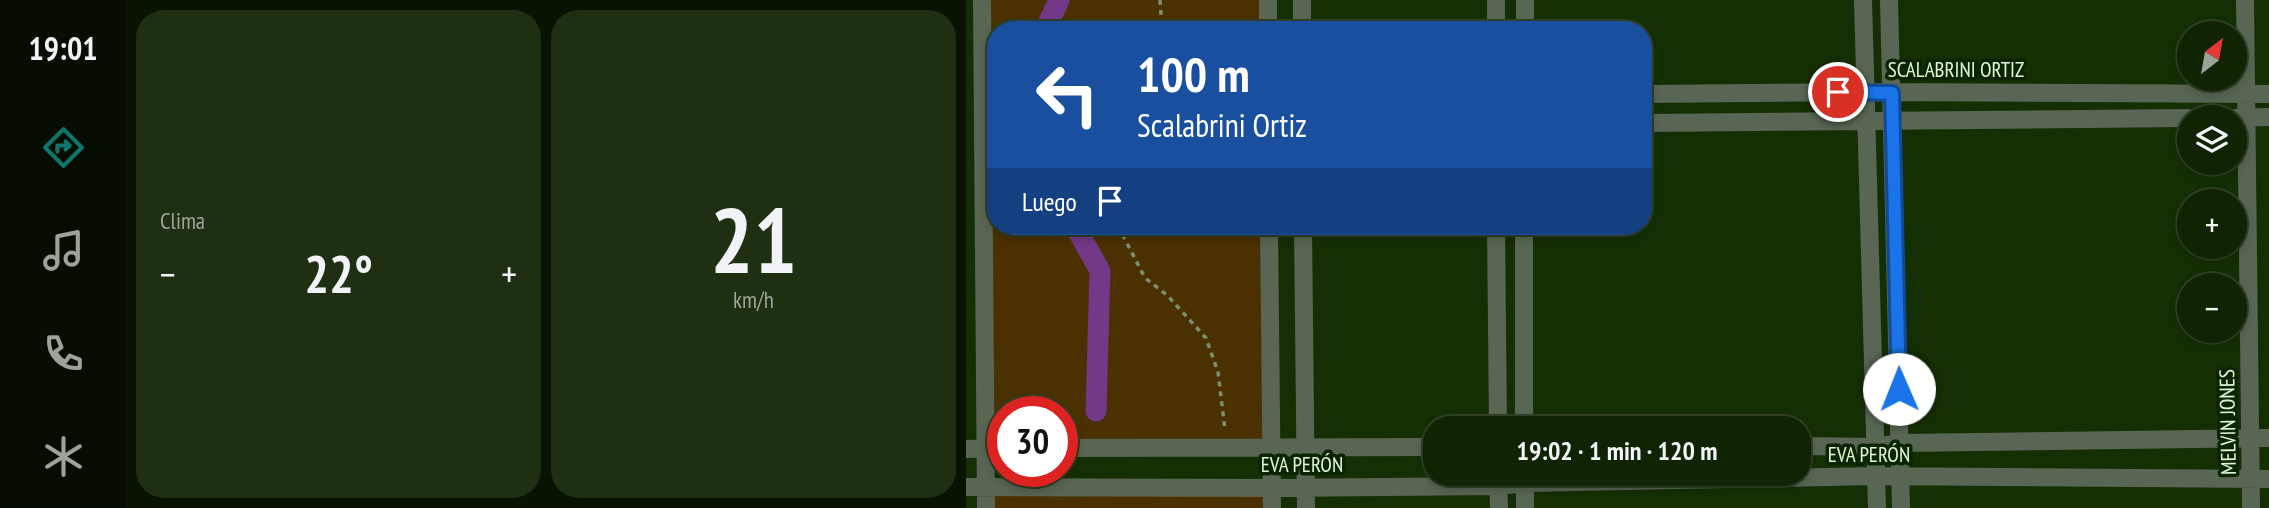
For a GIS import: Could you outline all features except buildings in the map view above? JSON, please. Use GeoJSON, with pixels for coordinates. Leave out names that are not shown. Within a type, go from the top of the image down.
{"type":"FeatureCollection","features":[{"type":"Feature","properties":{"kind":"street"},"geometry":{"type":"LineString","coordinates":[[982,0],[974,124],[991,396]]}},
{"type":"Feature","properties":{"kind":"street"},"geometry":{"type":"LineString","coordinates":[[1268,0],[1268,21]]}},
{"type":"Feature","properties":{"kind":"street"},"geometry":{"type":"LineString","coordinates":[[1302,0],[1303,21]]}},
{"type":"Feature","properties":{"kind":"street"},"geometry":{"type":"LineString","coordinates":[[1496,0],[1496,21]]}},
{"type":"Feature","properties":{"kind":"street"},"geometry":{"type":"LineString","coordinates":[[1525,0],[1525,21]]}},
{"type":"Feature","properties":{"kind":"street"},"geometry":{"type":"LineString","coordinates":[[1863,0],[1877,508]]}},
{"type":"Feature","properties":{"kind":"street"},"geometry":{"type":"LineString","coordinates":[[1889,0],[1901,508]]}},
{"type":"Feature","properties":{"kind":"street","name":"MELVIN JONES"},"geometry":{"type":"LineString","coordinates":[[2244,105],[2246,94],[2245,0]]}},
{"type":"Feature","properties":{"kind":"street","name":"SCALABRINI ORTIZ"},"geometry":{"type":"LineString","coordinates":[[1652,94],[2269,94]]}},
{"type":"Feature","properties":{"kind":"street"},"geometry":{"type":"LineString","coordinates":[[2247,118],[2269,117]]}},
{"type":"Feature","properties":{"kind":"street"},"geometry":{"type":"LineString","coordinates":[[1652,123],[2177,118]]}},
{"type":"Feature","properties":{"kind":"street","name":"MELVIN JONES"},"geometry":{"type":"LineString","coordinates":[[2244,175],[2260,438],[2260,479],[2251,508]]}},
{"type":"Feature","properties":{"kind":"street"},"geometry":{"type":"LineString","coordinates":[[1269,235],[1272,508]]}},
{"type":"Feature","properties":{"kind":"street"},"geometry":{"type":"LineString","coordinates":[[1303,235],[1306,508]]}},
{"type":"Feature","properties":{"kind":"street"},"geometry":{"type":"LineString","coordinates":[[1496,235],[1497,416]]}},
{"type":"Feature","properties":{"kind":"street"},"geometry":{"type":"LineString","coordinates":[[1524,235],[1524,416]]}},
{"type":"Feature","properties":{"kind":"street","name":"EVA PERÓN"},"geometry":{"type":"LineString","coordinates":[[1811,446],[2260,438]]}},
{"type":"Feature","properties":{"kind":"street","name":"EVA PERÓN"},"geometry":{"type":"LineString","coordinates":[[1078,448],[1423,447]]}},
{"type":"Feature","properties":{"kind":"street"},"geometry":{"type":"LineString","coordinates":[[966,449],[987,448]]}},
{"type":"Feature","properties":{"kind":"street","name":"EVA PERÓN"},"geometry":{"type":"LineString","coordinates":[[1811,476],[2260,479]]}},
{"type":"Feature","properties":{"kind":"street"},"geometry":{"type":"LineString","coordinates":[[986,508],[987,482]]}},
{"type":"Feature","properties":{"kind":"street","name":"EVA PERÓN"},"geometry":{"type":"LineString","coordinates":[[966,487],[1306,488],[1423,483]]}},
{"type":"Feature","properties":{"kind":"street"},"geometry":{"type":"LineString","coordinates":[[1498,486],[1499,508]]}},
{"type":"Feature","properties":{"kind":"street"},"geometry":{"type":"LineString","coordinates":[[1525,486],[1525,508]]}},
{"type":"Feature","properties":{"kind":"path"},"geometry":{"type":"LineString","coordinates":[[1160,0],[1161,21]]}},
{"type":"Feature","properties":{"kind":"path"},"geometry":{"type":"LineString","coordinates":[[1123,235],[1145,278],[1167,295],[1206,338],[1218,372],[1226,448]]}},
{"type":"Feature","properties":{"kind":"shaded area"},"geometry":{"type":"Polygon","coordinates":[[[990,0],[1264,0],[1264,21],[990,21],[990,0]]]}},
{"type":"Feature","properties":{"kind":"shaded area"},"geometry":{"type":"Polygon","coordinates":[[[991,235],[1264,235],[1265,443],[1078,442],[1078,396],[991,396],[991,235]]]}},
{"type":"Feature","properties":{"kind":"shaded area"},"geometry":{"type":"Polygon","coordinates":[[[992,493],[1266,494],[1266,508],[992,508],[992,493]]]}},
{"type":"Feature","properties":{"kind":"waterway"},"geometry":{"type":"LineString","coordinates":[[1049,21],[1059,0]]}},
{"type":"Feature","properties":{"kind":"waterway"},"geometry":{"type":"LineString","coordinates":[[1080,235],[1100,271],[1096,411]]}},
{"type":"Feature","properties":{"kind":"route"},"geometry":{"type":"LineString","coordinates":[[1838,92],[1892,93],[1899,389]]}}]}
